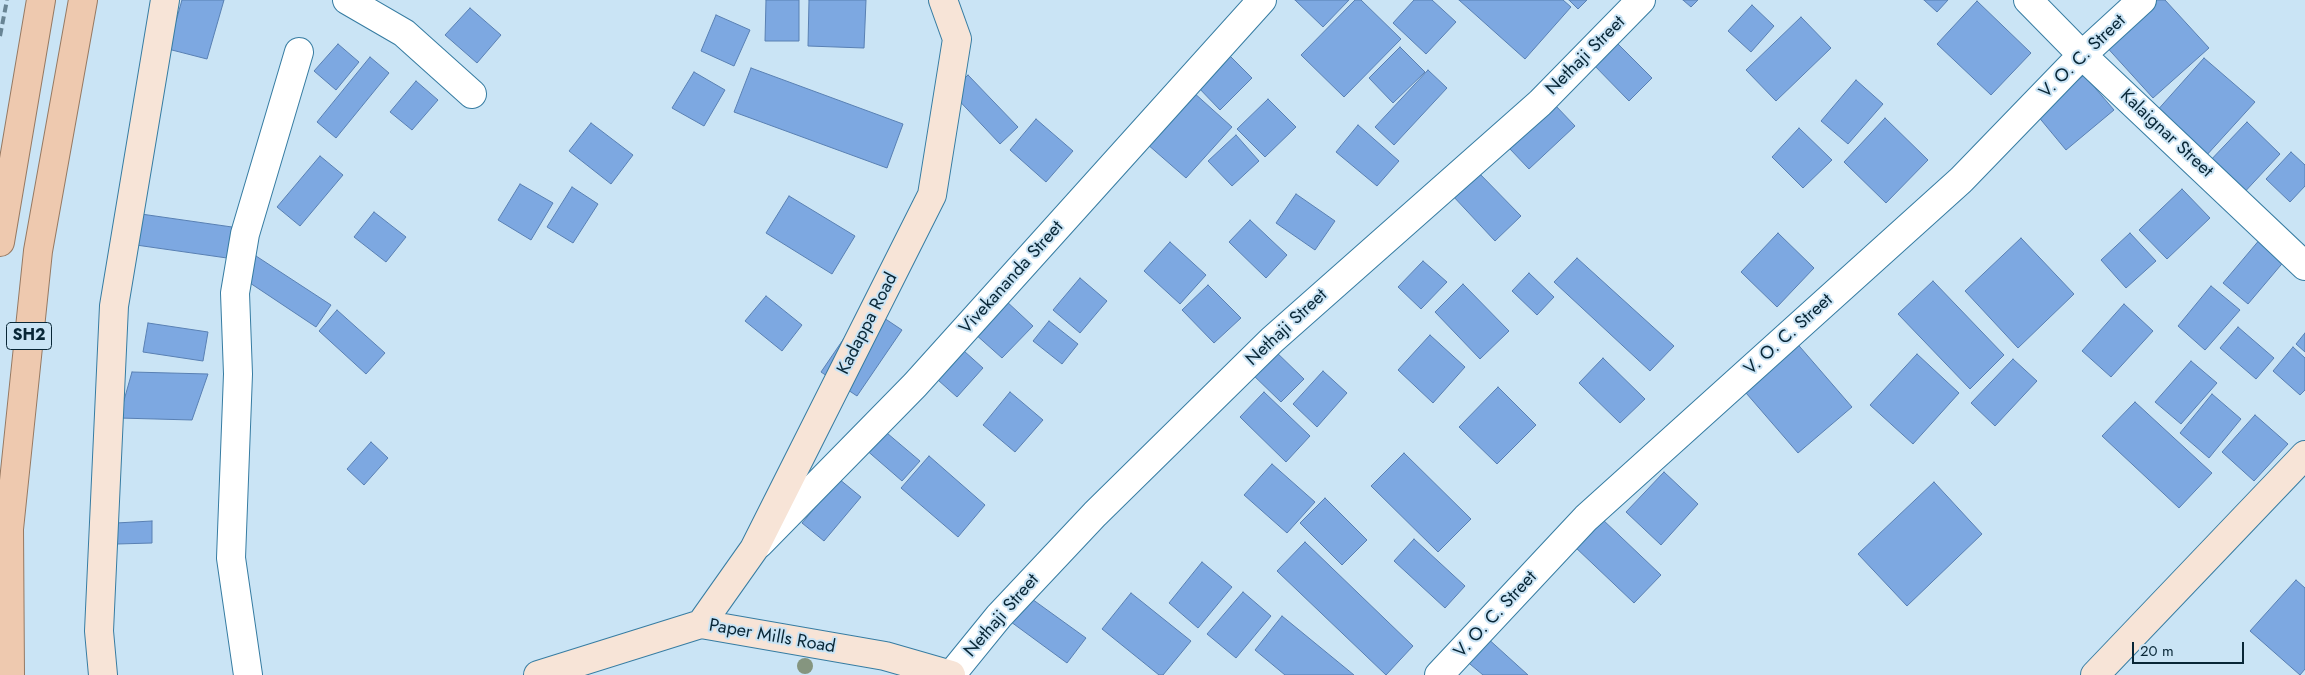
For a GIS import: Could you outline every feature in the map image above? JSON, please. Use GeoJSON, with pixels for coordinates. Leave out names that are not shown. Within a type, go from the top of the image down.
{"type":"FeatureCollection","features":[{"type":"Feature","properties":{"kind":"main road"},"geometry":{"type":"LineString","coordinates":[[0,242],[40,0]]}},
{"type":"Feature","properties":{"kind":"main road","name":"SH2"},"geometry":{"type":"LineString","coordinates":[[10,675],[8,529],[38,251],[83,0]]}},
{"type":"Feature","properties":{"kind":"main road"},"geometry":{"type":"LineString","coordinates":[[102,675],[99,631],[114,306],[165,0]]}},
{"type":"Feature","properties":{"kind":"main road","name":"Kadappa Road"},"geometry":{"type":"LineString","coordinates":[[701,624],[754,549],[932,195],[957,39],[943,0]]}},
{"type":"Feature","properties":{"kind":"main road"},"geometry":{"type":"LineString","coordinates":[[2095,675],[2305,455]]}},
{"type":"Feature","properties":{"kind":"main road","name":"Paper Mills Road"},"geometry":{"type":"LineString","coordinates":[[538,675],[701,624],[885,656],[951,675]]}},
{"type":"Feature","properties":{"kind":"street"},"geometry":{"type":"LineString","coordinates":[[347,0],[404,33],[472,94]]}},
{"type":"Feature","properties":{"kind":"street","name":"Vivekananda Street"},"geometry":{"type":"LineString","coordinates":[[754,549],[915,385],[1262,0]]}},
{"type":"Feature","properties":{"kind":"street","name":"Nethaji Street"},"geometry":{"type":"LineString","coordinates":[[951,675],[999,616],[1095,514],[1265,347],[1540,102],[1641,0]]}},
{"type":"Feature","properties":{"kind":"street","name":"Kalaignar Street"},"geometry":{"type":"LineString","coordinates":[[2028,0],[2082,55],[2305,266]]}},
{"type":"Feature","properties":{"kind":"street","name":"V. O. C. Street"},"geometry":{"type":"LineString","coordinates":[[1440,675],[1586,518],[1961,180],[2082,55],[2142,0]]}},
{"type":"Feature","properties":{"kind":"street"},"geometry":{"type":"LineString","coordinates":[[248,675],[231,558],[238,374],[235,293],[245,234],[298,52]]}},
{"type":"Feature","properties":{"kind":"building"},"geometry":{"type":"Polygon","coordinates":[[[182,0],[224,0],[207,59],[168,49],[182,0]]]}},
{"type":"Feature","properties":{"kind":"building"},"geometry":{"type":"Polygon","coordinates":[[[766,0],[799,0],[799,41],[765,41],[766,0]]]}},
{"type":"Feature","properties":{"kind":"building"},"geometry":{"type":"Polygon","coordinates":[[[809,0],[866,0],[864,48],[808,46],[809,0]]]}},
{"type":"Feature","properties":{"kind":"building"},"geometry":{"type":"Polygon","coordinates":[[[1295,0],[1349,0],[1323,27],[1295,0]]]}},
{"type":"Feature","properties":{"kind":"building"},"geometry":{"type":"Polygon","coordinates":[[[1355,0],[1361,0],[1401,39],[1344,97],[1301,55],[1355,0]]]}},
{"type":"Feature","properties":{"kind":"building"},"geometry":{"type":"Polygon","coordinates":[[[1414,0],[1432,0],[1456,22],[1426,54],[1393,23],[1414,0]]]}},
{"type":"Feature","properties":{"kind":"building"},"geometry":{"type":"Polygon","coordinates":[[[1459,0],[1563,0],[1571,7],[1525,59],[1459,0]]]}},
{"type":"Feature","properties":{"kind":"building"},"geometry":{"type":"Polygon","coordinates":[[[1569,0],[1587,0],[1578,9],[1569,0]]]}},
{"type":"Feature","properties":{"kind":"building"},"geometry":{"type":"Polygon","coordinates":[[[1683,0],[1698,0],[1691,7],[1683,0]]]}},
{"type":"Feature","properties":{"kind":"building"},"geometry":{"type":"Polygon","coordinates":[[[1924,0],[1948,0],[1937,12],[1924,0]]]}},
{"type":"Feature","properties":{"kind":"building"},"geometry":{"type":"Polygon","coordinates":[[[2150,0],[2165,0],[2209,48],[2153,98],[2103,43],[2150,0]]]}},
{"type":"Feature","properties":{"kind":"building"},"geometry":{"type":"Polygon","coordinates":[[[1977,1],[2031,53],[1991,95],[1937,44],[1977,1]]]}},
{"type":"Feature","properties":{"kind":"building"},"geometry":{"type":"Polygon","coordinates":[[[1752,5],[1774,26],[1751,52],[1728,31],[1752,5]]]}},
{"type":"Feature","properties":{"kind":"building"},"geometry":{"type":"Polygon","coordinates":[[[470,8],[501,35],[477,63],[445,35],[470,8]]]}},
{"type":"Feature","properties":{"kind":"building"},"geometry":{"type":"Polygon","coordinates":[[[716,15],[750,30],[734,66],[701,51],[716,15]]]}},
{"type":"Feature","properties":{"kind":"building"},"geometry":{"type":"Polygon","coordinates":[[[1801,17],[1831,48],[1776,101],[1746,70],[1801,17]]]}},
{"type":"Feature","properties":{"kind":"building"},"geometry":{"type":"Polygon","coordinates":[[[1613,39],[1652,78],[1629,101],[1591,62],[1613,39]]]}},
{"type":"Feature","properties":{"kind":"building"},"geometry":{"type":"Polygon","coordinates":[[[338,44],[359,62],[336,90],[314,71],[338,44]]]}},
{"type":"Feature","properties":{"kind":"building"},"geometry":{"type":"Polygon","coordinates":[[[1400,47],[1425,72],[1393,103],[1369,78],[1400,47]]]}},
{"type":"Feature","properties":{"kind":"building"},"geometry":{"type":"Polygon","coordinates":[[[1227,53],[1252,78],[1220,110],[1196,85],[1227,53]]]}},
{"type":"Feature","properties":{"kind":"building"},"geometry":{"type":"Polygon","coordinates":[[[370,57],[389,73],[336,138],[317,122],[370,57]]]}},
{"type":"Feature","properties":{"kind":"building"},"geometry":{"type":"Polygon","coordinates":[[[2204,58],[2255,102],[2205,157],[2155,113],[2204,58]]]}},
{"type":"Feature","properties":{"kind":"building"},"geometry":{"type":"Polygon","coordinates":[[[751,68],[903,124],[887,168],[734,112],[751,68]]]}},
{"type":"Feature","properties":{"kind":"building"},"geometry":{"type":"Polygon","coordinates":[[[1428,70],[1447,88],[1394,145],[1375,127],[1428,70]]]}},
{"type":"Feature","properties":{"kind":"building"},"geometry":{"type":"Polygon","coordinates":[[[694,72],[725,90],[704,126],[672,108],[694,72]]]}},
{"type":"Feature","properties":{"kind":"building"},"geometry":{"type":"Polygon","coordinates":[[[968,75],[1018,127],[1000,144],[951,92],[968,75]]]}},
{"type":"Feature","properties":{"kind":"building"},"geometry":{"type":"Polygon","coordinates":[[[2084,75],[2114,110],[2066,150],[2037,115],[2084,75]]]}},
{"type":"Feature","properties":{"kind":"building"},"geometry":{"type":"Polygon","coordinates":[[[1856,80],[1883,104],[1848,144],[1821,121],[1856,80]]]}},
{"type":"Feature","properties":{"kind":"building"},"geometry":{"type":"Polygon","coordinates":[[[416,81],[438,100],[412,130],[390,112],[416,81]]]}},
{"type":"Feature","properties":{"kind":"building"},"geometry":{"type":"Polygon","coordinates":[[[1193,92],[1232,127],[1186,178],[1147,144],[1193,92]]]}},
{"type":"Feature","properties":{"kind":"building"},"geometry":{"type":"Polygon","coordinates":[[[1268,99],[1296,127],[1265,157],[1237,129],[1268,99]]]}},
{"type":"Feature","properties":{"kind":"building"},"geometry":{"type":"Polygon","coordinates":[[[1555,105],[1575,126],[1529,169],[1510,149],[1555,105]]]}},
{"type":"Feature","properties":{"kind":"building"},"geometry":{"type":"Polygon","coordinates":[[[1885,118],[1928,160],[1886,203],[1844,162],[1885,118]]]}},
{"type":"Feature","properties":{"kind":"building"},"geometry":{"type":"Polygon","coordinates":[[[1036,119],[1073,151],[1046,182],[1010,150],[1036,119]]]}},
{"type":"Feature","properties":{"kind":"building"},"geometry":{"type":"Polygon","coordinates":[[[2247,122],[2280,154],[2240,197],[2206,165],[2247,122]]]}},
{"type":"Feature","properties":{"kind":"building"},"geometry":{"type":"Polygon","coordinates":[[[591,123],[633,155],[611,184],[569,151],[591,123]]]}},
{"type":"Feature","properties":{"kind":"building"},"geometry":{"type":"Polygon","coordinates":[[[1358,125],[1399,161],[1377,186],[1336,152],[1358,125]]]}},
{"type":"Feature","properties":{"kind":"building"},"geometry":{"type":"Polygon","coordinates":[[[1799,128],[1832,160],[1803,188],[1772,157],[1799,128]]]}},
{"type":"Feature","properties":{"kind":"building"},"geometry":{"type":"Polygon","coordinates":[[[1236,135],[1259,161],[1232,186],[1208,161],[1236,135]]]}},
{"type":"Feature","properties":{"kind":"building"},"geometry":{"type":"Polygon","coordinates":[[[2291,152],[2305,165],[2305,186],[2290,202],[2266,179],[2291,152]]]}},
{"type":"Feature","properties":{"kind":"building"},"geometry":{"type":"Polygon","coordinates":[[[320,156],[343,175],[300,226],[277,207],[320,156]]]}},
{"type":"Feature","properties":{"kind":"building"},"geometry":{"type":"Polygon","coordinates":[[[1477,171],[1521,216],[1495,241],[1452,195],[1477,171]]]}},
{"type":"Feature","properties":{"kind":"building"},"geometry":{"type":"Polygon","coordinates":[[[520,184],[553,203],[531,240],[498,220],[520,184]]]}},
{"type":"Feature","properties":{"kind":"building"},"geometry":{"type":"Polygon","coordinates":[[[572,187],[598,204],[573,243],[547,227],[572,187]]]}},
{"type":"Feature","properties":{"kind":"building"},"geometry":{"type":"Polygon","coordinates":[[[2182,189],[2210,218],[2167,259],[2139,230],[2182,189]]]}},
{"type":"Feature","properties":{"kind":"building"},"geometry":{"type":"Polygon","coordinates":[[[1296,194],[1335,221],[1315,250],[1276,223],[1296,194]]]}},
{"type":"Feature","properties":{"kind":"building"},"geometry":{"type":"Polygon","coordinates":[[[789,196],[855,236],[832,274],[766,233],[789,196]]]}},
{"type":"Feature","properties":{"kind":"building"},"geometry":{"type":"Polygon","coordinates":[[[374,212],[406,237],[386,262],[354,237],[374,212]]]}},
{"type":"Feature","properties":{"kind":"building"},"geometry":{"type":"Polygon","coordinates":[[[134,213],[232,227],[227,258],[129,244],[134,213]]]}},
{"type":"Feature","properties":{"kind":"building"},"geometry":{"type":"Polygon","coordinates":[[[1250,220],[1287,255],[1266,278],[1229,242],[1250,220]]]}},
{"type":"Feature","properties":{"kind":"building"},"geometry":{"type":"Polygon","coordinates":[[[1778,233],[1814,268],[1777,307],[1741,272],[1778,233]]]}},
{"type":"Feature","properties":{"kind":"building"},"geometry":{"type":"Polygon","coordinates":[[[2130,233],[2156,261],[2126,288],[2101,260],[2130,233]]]}},
{"type":"Feature","properties":{"kind":"building"},"geometry":{"type":"Polygon","coordinates":[[[2021,238],[2074,294],[2018,348],[1965,291],[2021,238]]]}},
{"type":"Feature","properties":{"kind":"building"},"geometry":{"type":"Polygon","coordinates":[[[2261,238],[2286,259],[2248,304],[2223,283],[2261,238]]]}},
{"type":"Feature","properties":{"kind":"building"},"geometry":{"type":"Polygon","coordinates":[[[1170,242],[1206,275],[1180,304],[1144,271],[1170,242]]]}},
{"type":"Feature","properties":{"kind":"building"},"geometry":{"type":"Polygon","coordinates":[[[256,256],[331,305],[316,327],[241,277],[256,256]]]}},
{"type":"Feature","properties":{"kind":"building"},"geometry":{"type":"Polygon","coordinates":[[[1577,258],[1674,346],[1650,371],[1554,282],[1577,258]]]}},
{"type":"Feature","properties":{"kind":"building"},"geometry":{"type":"Polygon","coordinates":[[[1423,261],[1447,282],[1421,309],[1398,287],[1423,261]]]}},
{"type":"Feature","properties":{"kind":"building"},"geometry":{"type":"Polygon","coordinates":[[[1529,273],[1554,297],[1537,315],[1512,291],[1529,273]]]}},
{"type":"Feature","properties":{"kind":"building"},"geometry":{"type":"Polygon","coordinates":[[[1080,278],[1107,301],[1080,333],[1053,310],[1080,278]]]}},
{"type":"Feature","properties":{"kind":"building"},"geometry":{"type":"Polygon","coordinates":[[[1933,281],[2004,355],[1970,389],[1898,314],[1933,281]]]}},
{"type":"Feature","properties":{"kind":"building"},"geometry":{"type":"Polygon","coordinates":[[[1463,284],[1509,331],[1480,359],[1435,312],[1463,284]]]}},
{"type":"Feature","properties":{"kind":"building"},"geometry":{"type":"Polygon","coordinates":[[[1208,285],[1241,318],[1214,343],[1182,310],[1208,285]]]}},
{"type":"Feature","properties":{"kind":"building"},"geometry":{"type":"Polygon","coordinates":[[[2211,286],[2240,310],[2205,350],[2178,326],[2211,286]]]}},
{"type":"Feature","properties":{"kind":"building"},"geometry":{"type":"Polygon","coordinates":[[[766,296],[802,325],[782,351],[745,321],[766,296]]]}},
{"type":"Feature","properties":{"kind":"building"},"geometry":{"type":"Polygon","coordinates":[[[1005,300],[1033,326],[1002,358],[974,333],[1005,300]]]}},
{"type":"Feature","properties":{"kind":"building"},"geometry":{"type":"Polygon","coordinates":[[[2124,304],[2153,331],[2111,377],[2082,351],[2124,304]]]}},
{"type":"Feature","properties":{"kind":"building"},"geometry":{"type":"Polygon","coordinates":[[[866,306],[902,330],[857,396],[821,372],[866,306]]]}},
{"type":"Feature","properties":{"kind":"building"},"geometry":{"type":"Polygon","coordinates":[[[337,310],[385,353],[366,374],[319,331],[337,310]]]}},
{"type":"Feature","properties":{"kind":"building"},"geometry":{"type":"Polygon","coordinates":[[[1049,321],[1078,344],[1062,364],[1033,341],[1049,321]]]}},
{"type":"Feature","properties":{"kind":"building"},"geometry":{"type":"Polygon","coordinates":[[[148,323],[208,332],[203,361],[143,352],[148,323]]]}},
{"type":"Feature","properties":{"kind":"building"},"geometry":{"type":"Polygon","coordinates":[[[2238,327],[2274,358],[2256,379],[2220,348],[2238,327]]]}},
{"type":"Feature","properties":{"kind":"building"},"geometry":{"type":"Polygon","coordinates":[[[2305,333],[2305,352],[2296,344],[2305,333]]]}},
{"type":"Feature","properties":{"kind":"building"},"geometry":{"type":"Polygon","coordinates":[[[1430,335],[1465,367],[1433,403],[1398,370],[1430,335]]]}},
{"type":"Feature","properties":{"kind":"building"},"geometry":{"type":"Polygon","coordinates":[[[1794,340],[1852,407],[1798,453],[1740,386],[1794,340]]]}},
{"type":"Feature","properties":{"kind":"building"},"geometry":{"type":"Polygon","coordinates":[[[2293,347],[2305,358],[2305,390],[2300,395],[2273,371],[2293,347]]]}},
{"type":"Feature","properties":{"kind":"building"},"geometry":{"type":"Polygon","coordinates":[[[1272,348],[1304,379],[1281,402],[1250,372],[1272,348]]]}},
{"type":"Feature","properties":{"kind":"building"},"geometry":{"type":"Polygon","coordinates":[[[964,351],[983,368],[957,397],[938,380],[964,351]]]}},
{"type":"Feature","properties":{"kind":"building"},"geometry":{"type":"Polygon","coordinates":[[[1917,354],[1959,393],[1913,444],[1870,405],[1917,354]]]}},
{"type":"Feature","properties":{"kind":"building"},"geometry":{"type":"Polygon","coordinates":[[[1603,358],[1645,399],[1620,423],[1579,383],[1603,358]]]}},
{"type":"Feature","properties":{"kind":"building"},"geometry":{"type":"Polygon","coordinates":[[[2013,359],[2037,381],[1995,426],[1971,403],[2013,359]]]}},
{"type":"Feature","properties":{"kind":"building"},"geometry":{"type":"Polygon","coordinates":[[[2191,361],[2217,383],[2181,424],[2155,402],[2191,361]]]}},
{"type":"Feature","properties":{"kind":"building"},"geometry":{"type":"Polygon","coordinates":[[[1323,371],[1347,393],[1317,427],[1293,404],[1323,371]]]}},
{"type":"Feature","properties":{"kind":"building"},"geometry":{"type":"Polygon","coordinates":[[[132,372],[208,374],[192,420],[119,418],[132,372]]]}},
{"type":"Feature","properties":{"kind":"building"},"geometry":{"type":"Polygon","coordinates":[[[1498,387],[1536,425],[1497,464],[1459,427],[1498,387]]]}},
{"type":"Feature","properties":{"kind":"building"},"geometry":{"type":"Polygon","coordinates":[[[1010,392],[1043,420],[1015,452],[983,425],[1010,392]]]}},
{"type":"Feature","properties":{"kind":"building"},"geometry":{"type":"Polygon","coordinates":[[[1264,392],[1310,436],[1286,462],[1240,417],[1264,392]]]}},
{"type":"Feature","properties":{"kind":"building"},"geometry":{"type":"Polygon","coordinates":[[[2212,394],[2241,419],[2209,458],[2180,433],[2212,394]]]}},
{"type":"Feature","properties":{"kind":"building"},"geometry":{"type":"Polygon","coordinates":[[[2135,402],[2212,473],[2179,508],[2102,436],[2135,402]]]}},
{"type":"Feature","properties":{"kind":"building"},"geometry":{"type":"Polygon","coordinates":[[[2255,415],[2288,444],[2254,481],[2222,452],[2255,415]]]}},
{"type":"Feature","properties":{"kind":"building"},"geometry":{"type":"Polygon","coordinates":[[[881,428],[920,461],[902,481],[864,448],[881,428]]]}},
{"type":"Feature","properties":{"kind":"building"},"geometry":{"type":"Polygon","coordinates":[[[371,442],[388,458],[364,485],[347,469],[371,442]]]}},
{"type":"Feature","properties":{"kind":"building"},"geometry":{"type":"Polygon","coordinates":[[[1404,453],[1471,519],[1438,552],[1371,486],[1404,453]]]}},
{"type":"Feature","properties":{"kind":"building"},"geometry":{"type":"Polygon","coordinates":[[[929,456],[985,505],[958,537],[901,488],[929,456]]]}},
{"type":"Feature","properties":{"kind":"building"},"geometry":{"type":"Polygon","coordinates":[[[1272,464],[1315,502],[1287,533],[1244,495],[1272,464]]]}},
{"type":"Feature","properties":{"kind":"building"},"geometry":{"type":"Polygon","coordinates":[[[1664,472],[1698,504],[1661,545],[1626,512],[1664,472]]]}},
{"type":"Feature","properties":{"kind":"building"},"geometry":{"type":"Polygon","coordinates":[[[839,479],[861,497],[824,541],[802,523],[839,479]]]}},
{"type":"Feature","properties":{"kind":"building"},"geometry":{"type":"Polygon","coordinates":[[[1934,482],[1982,534],[1907,606],[1858,554],[1934,482]]]}},
{"type":"Feature","properties":{"kind":"building"},"geometry":{"type":"Polygon","coordinates":[[[1325,498],[1367,540],[1342,565],[1300,523],[1325,498]]]}},
{"type":"Feature","properties":{"kind":"building"},"geometry":{"type":"Polygon","coordinates":[[[1601,518],[1661,575],[1634,603],[1574,546],[1601,518]]]}},
{"type":"Feature","properties":{"kind":"building"},"geometry":{"type":"Polygon","coordinates":[[[152,521],[152,543],[117,544],[116,523],[152,521]]]}},
{"type":"Feature","properties":{"kind":"building"},"geometry":{"type":"Polygon","coordinates":[[[1414,539],[1465,586],[1445,608],[1394,561],[1414,539]]]}},
{"type":"Feature","properties":{"kind":"building"},"geometry":{"type":"Polygon","coordinates":[[[1305,542],[1413,646],[1386,675],[1277,571],[1305,542]]]}},
{"type":"Feature","properties":{"kind":"building"},"geometry":{"type":"Polygon","coordinates":[[[1202,562],[1232,587],[1198,628],[1169,603],[1202,562]]]}},
{"type":"Feature","properties":{"kind":"building"},"geometry":{"type":"Polygon","coordinates":[[[2296,580],[2305,588],[2305,669],[2300,675],[2250,631],[2296,580]]]}},
{"type":"Feature","properties":{"kind":"building"},"geometry":{"type":"Polygon","coordinates":[[[1243,592],[1271,616],[1236,658],[1207,634],[1243,592]]]}},
{"type":"Feature","properties":{"kind":"building"},"geometry":{"type":"Polygon","coordinates":[[[1131,593],[1191,641],[1163,675],[1159,675],[1102,629],[1131,593]]]}},
{"type":"Feature","properties":{"kind":"building"},"geometry":{"type":"Polygon","coordinates":[[[1025,594],[1086,638],[1067,663],[1007,619],[1025,594]]]}},
{"type":"Feature","properties":{"kind":"building"},"geometry":{"type":"Polygon","coordinates":[[[1282,616],[1354,675],[1285,675],[1255,650],[1282,616]]]}},
{"type":"Feature","properties":{"kind":"building"},"geometry":{"type":"Polygon","coordinates":[[[1485,636],[1528,675],[1483,675],[1464,659],[1485,636]]]}},
{"type":"Feature","properties":{"kind":"railway"},"geometry":{"type":"LineString","coordinates":[[0,36],[7,0]]}}]}
